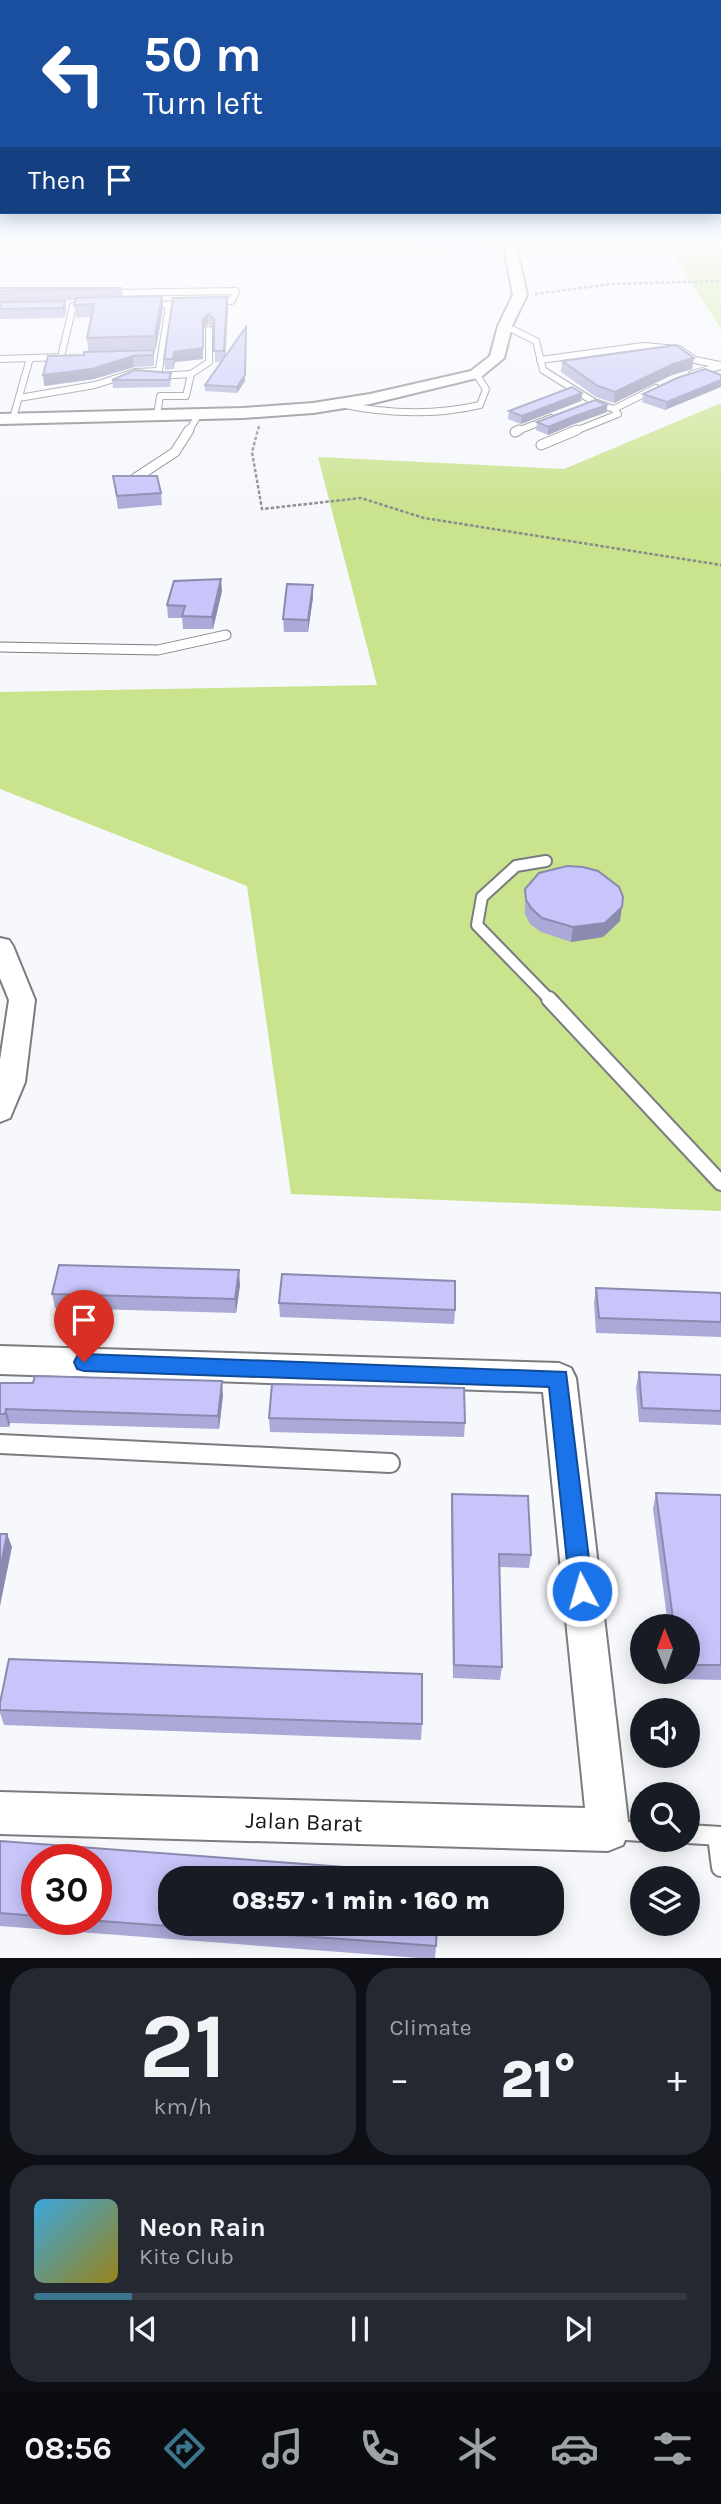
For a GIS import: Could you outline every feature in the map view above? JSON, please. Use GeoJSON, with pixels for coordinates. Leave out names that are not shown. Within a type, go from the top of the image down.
{"type":"FeatureCollection","features":[{"type":"Feature","properties":{"kind":"street"},"geometry":{"type":"LineString","coordinates":[[6,419],[199,414],[340,404],[476,373],[497,358],[504,332]]}},
{"type":"Feature","properties":{"kind":"street"},"geometry":{"type":"LineString","coordinates":[[0,946],[4,949],[22,1000],[11,1082],[0,1111]]}},
{"type":"Feature","properties":{"kind":"street"},"geometry":{"type":"LineString","coordinates":[[0,1360],[559,1378],[625,1831]]}},
{"type":"Feature","properties":{"kind":"street","name":"Jalan Barat"},"geometry":{"type":"LineString","coordinates":[[0,1813],[625,1831]]}},
{"type":"Feature","properties":{"kind":"lane"},"geometry":{"type":"LineString","coordinates":[[61,357],[67,332]]}},
{"type":"Feature","properties":{"kind":"lane"},"geometry":{"type":"LineString","coordinates":[[165,332],[158,376],[191,374],[209,362],[209,332]]}},
{"type":"Feature","properties":{"kind":"lane"},"geometry":{"type":"LineString","coordinates":[[519,332],[536,341],[543,370],[594,402],[614,409],[618,414],[541,445]]}},
{"type":"Feature","properties":{"kind":"lane"},"geometry":{"type":"LineString","coordinates":[[540,360],[643,345],[679,349],[695,360],[721,365]]}},
{"type":"Feature","properties":{"kind":"lane"},"geometry":{"type":"LineString","coordinates":[[150,355],[162,355]]}},
{"type":"Feature","properties":{"kind":"lane"},"geometry":{"type":"LineString","coordinates":[[0,359],[74,356]]}},
{"type":"Feature","properties":{"kind":"lane"},"geometry":{"type":"LineString","coordinates":[[6,419],[19,398],[30,358]]}},
{"type":"Feature","properties":{"kind":"lane"},"geometry":{"type":"LineString","coordinates":[[686,376],[721,365]]}},
{"type":"Feature","properties":{"kind":"lane"},"geometry":{"type":"LineString","coordinates":[[19,398],[94,385],[135,372],[159,371]]}},
{"type":"Feature","properties":{"kind":"lane"},"geometry":{"type":"LineString","coordinates":[[340,404],[379,412],[462,410],[480,405],[486,389],[476,373]]}},
{"type":"Feature","properties":{"kind":"lane"},"geometry":{"type":"LineString","coordinates":[[157,415],[160,396],[186,396],[191,374]]}},
{"type":"Feature","properties":{"kind":"lane"},"geometry":{"type":"LineString","coordinates":[[614,409],[662,386]]}},
{"type":"Feature","properties":{"kind":"lane"},"geometry":{"type":"LineString","coordinates":[[582,407],[594,402]]}},
{"type":"Feature","properties":{"kind":"lane"},"geometry":{"type":"LineString","coordinates":[[134,479],[175,452],[199,414]]}},
{"type":"Feature","properties":{"kind":"lane"},"geometry":{"type":"LineString","coordinates":[[515,432],[559,415]]}},
{"type":"Feature","properties":{"kind":"lane"},"geometry":{"type":"LineString","coordinates":[[0,647],[158,650],[226,635]]}},
{"type":"Feature","properties":{"kind":"lane"},"geometry":{"type":"LineString","coordinates":[[547,861],[516,866],[482,897],[477,925],[613,1064],[721,1183]]}},
{"type":"Feature","properties":{"kind":"lane"},"geometry":{"type":"LineString","coordinates":[[0,1444],[390,1463]]}},
{"type":"Feature","properties":{"kind":"lane"},"geometry":{"type":"LineString","coordinates":[[700,1835],[719,1836],[721,1867]]}},
{"type":"Feature","properties":{"kind":"path"},"geometry":{"type":"LineString","coordinates":[[262,411],[252,452],[262,509],[361,498],[424,518],[721,565]]}},
{"type":"Feature","properties":{"kind":"green space"},"geometry":{"type":"Polygon","coordinates":[[[721,403],[721,1211],[291,1194],[247,886],[0,789],[0,692],[377,685],[318,457],[564,469],[721,403]]]}},
{"type":"Feature","properties":{"kind":"building"},"geometry":{"type":"Polygon","coordinates":[[[88,332],[156,332],[155,336],[87,338],[88,332]]]}},
{"type":"Feature","properties":{"kind":"building"},"geometry":{"type":"Polygon","coordinates":[[[168,332],[203,332],[203,348],[174,352],[173,359],[164,359],[168,332]]]}},
{"type":"Feature","properties":{"kind":"building"},"geometry":{"type":"Polygon","coordinates":[[[214,332],[225,332],[224,351],[214,351],[214,332]]]}},
{"type":"Feature","properties":{"kind":"building"},"geometry":{"type":"Polygon","coordinates":[[[242,332],[246,332],[245,375],[237,387],[205,385],[242,332]]]}},
{"type":"Feature","properties":{"kind":"building"},"geometry":{"type":"Polygon","coordinates":[[[676,345],[694,358],[673,364],[615,392],[598,386],[562,361],[676,345]]]}},
{"type":"Feature","properties":{"kind":"building"},"geometry":{"type":"Polygon","coordinates":[[[154,350],[153,355],[133,356],[92,369],[43,375],[48,356],[154,350]]]}},
{"type":"Feature","properties":{"kind":"building"},"geometry":{"type":"Polygon","coordinates":[[[705,369],[721,375],[721,380],[667,402],[643,394],[677,378],[705,369]]]}},
{"type":"Feature","properties":{"kind":"building"},"geometry":{"type":"Polygon","coordinates":[[[135,370],[171,373],[169,380],[112,380],[135,370]]]}},
{"type":"Feature","properties":{"kind":"building"},"geometry":{"type":"Polygon","coordinates":[[[572,387],[582,393],[522,416],[509,411],[572,387]]]}},
{"type":"Feature","properties":{"kind":"building"},"geometry":{"type":"Polygon","coordinates":[[[595,400],[607,405],[548,427],[537,422],[595,400]]]}},
{"type":"Feature","properties":{"kind":"building"},"geometry":{"type":"Polygon","coordinates":[[[113,476],[157,476],[161,493],[117,496],[113,476]]]}},
{"type":"Feature","properties":{"kind":"building"},"geometry":{"type":"Polygon","coordinates":[[[221,579],[212,617],[182,616],[185,606],[167,605],[174,581],[221,579]]]}},
{"type":"Feature","properties":{"kind":"building"},"geometry":{"type":"Polygon","coordinates":[[[287,584],[313,585],[308,620],[283,619],[287,584]]]}},
{"type":"Feature","properties":{"kind":"building"},"geometry":{"type":"Polygon","coordinates":[[[567,866],[598,871],[619,887],[623,897],[622,907],[605,923],[573,927],[542,918],[526,900],[525,889],[539,873],[567,866]]]}},
{"type":"Feature","properties":{"kind":"building"},"geometry":{"type":"Polygon","coordinates":[[[59,1265],[239,1270],[235,1299],[52,1294],[59,1265]]]}},
{"type":"Feature","properties":{"kind":"building"},"geometry":{"type":"Polygon","coordinates":[[[282,1274],[455,1281],[455,1310],[279,1303],[282,1274]]]}},
{"type":"Feature","properties":{"kind":"building"},"geometry":{"type":"Polygon","coordinates":[[[596,1288],[721,1293],[721,1322],[599,1318],[596,1288]]]}},
{"type":"Feature","properties":{"kind":"building"},"geometry":{"type":"Polygon","coordinates":[[[639,1372],[721,1375],[721,1411],[642,1408],[639,1372]]]}},
{"type":"Feature","properties":{"kind":"building"},"geometry":{"type":"Polygon","coordinates":[[[35,1376],[222,1381],[218,1416],[6,1409],[5,1414],[0,1414],[0,1383],[33,1383],[35,1376]]]}},
{"type":"Feature","properties":{"kind":"building"},"geometry":{"type":"Polygon","coordinates":[[[272,1384],[464,1388],[465,1423],[269,1418],[272,1384]]]}},
{"type":"Feature","properties":{"kind":"building"},"geometry":{"type":"Polygon","coordinates":[[[656,1493],[721,1495],[721,1665],[700,1665],[700,1614],[672,1614],[656,1493]]]}},
{"type":"Feature","properties":{"kind":"building"},"geometry":{"type":"Polygon","coordinates":[[[452,1494],[528,1496],[531,1555],[499,1554],[502,1667],[454,1665],[452,1494]]]}},
{"type":"Feature","properties":{"kind":"building"},"geometry":{"type":"Polygon","coordinates":[[[0,1534],[7,1534],[0,1570],[0,1534]]]}},
{"type":"Feature","properties":{"kind":"building"},"geometry":{"type":"Polygon","coordinates":[[[9,1659],[422,1674],[422,1724],[0,1710],[9,1659]]]}},
{"type":"Feature","properties":{"kind":"building"},"geometry":{"type":"Polygon","coordinates":[[[0,1841],[40,1844],[21,1844],[21,1915],[0,1913],[0,1841]]]}},
{"type":"Feature","properties":{"kind":"building"},"geometry":{"type":"Polygon","coordinates":[[[112,1849],[332,1866],[158,1866],[158,1925],[112,1922],[112,1849]]]}},
{"type":"Feature","properties":{"kind":"building"},"geometry":{"type":"Polygon","coordinates":[[[302,1936],[436,1936],[436,1946],[302,1936]]]}},
{"type":"Feature","properties":{"kind":"route"},"geometry":{"type":"LineString","coordinates":[[84,1362],[559,1378],[582,1591]]}}]}
